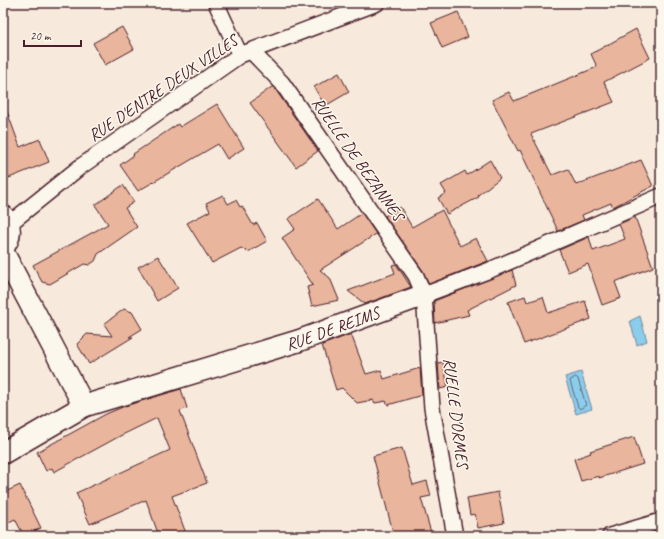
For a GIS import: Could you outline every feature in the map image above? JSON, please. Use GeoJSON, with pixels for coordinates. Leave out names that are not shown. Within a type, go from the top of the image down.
{"type":"FeatureCollection","features":[{"type":"Feature","properties":{"kind":"street","name":"RUELLE DE BEZANNES"},"geometry":{"type":"LineString","coordinates":[[216,3],[246,53],[282,83],[416,276],[424,295]]}},
{"type":"Feature","properties":{"kind":"street","name":"RUE D'ENTRE DEUX VILLES"},"geometry":{"type":"LineString","coordinates":[[6,220],[80,167],[246,53],[377,3]]}},
{"type":"Feature","properties":{"kind":"street","name":"RUE DE REIMS"},"geometry":{"type":"LineString","coordinates":[[3,453],[84,406],[298,341],[490,270],[661,196]]}},
{"type":"Feature","properties":{"kind":"street"},"geometry":{"type":"LineString","coordinates":[[3,247],[9,237],[6,220]]}},
{"type":"Feature","properties":{"kind":"street"},"geometry":{"type":"LineString","coordinates":[[3,252],[84,406]]}},
{"type":"Feature","properties":{"kind":"street","name":"RUELLE D'ORMES"},"geometry":{"type":"LineString","coordinates":[[424,295],[432,408],[455,536]]}},
{"type":"Feature","properties":{"kind":"street"},"geometry":{"type":"LineString","coordinates":[[610,536],[661,521]]}},
{"type":"Feature","properties":{"kind":"water"},"geometry":{"type":"Polygon","coordinates":[[[640,316],[647,341],[637,345],[630,321],[640,316]]]}},
{"type":"Feature","properties":{"kind":"water"},"geometry":{"type":"Polygon","coordinates":[[[581,372],[592,409],[576,414],[565,377],[581,372]]]}},
{"type":"Feature","properties":{"kind":"building"},"geometry":{"type":"Polygon","coordinates":[[[458,12],[468,37],[442,48],[431,23],[458,12]]]}},
{"type":"Feature","properties":{"kind":"building"},"geometry":{"type":"Polygon","coordinates":[[[122,27],[134,49],[105,65],[93,43],[122,27]]]}},
{"type":"Feature","properties":{"kind":"building"},"geometry":{"type":"Polygon","coordinates":[[[636,29],[650,58],[604,82],[614,102],[531,134],[552,175],[568,169],[576,185],[641,160],[653,186],[613,207],[611,203],[582,215],[584,220],[558,231],[520,150],[518,151],[492,100],[509,92],[514,101],[597,67],[591,54],[636,29]]]}},
{"type":"Feature","properties":{"kind":"building"},"geometry":{"type":"Polygon","coordinates":[[[339,73],[349,92],[325,106],[314,87],[339,73]]]}},
{"type":"Feature","properties":{"kind":"building"},"geometry":{"type":"Polygon","coordinates":[[[273,86],[318,151],[296,167],[250,103],[273,86]]]}},
{"type":"Feature","properties":{"kind":"building"},"geometry":{"type":"Polygon","coordinates":[[[217,104],[244,148],[227,159],[218,144],[138,191],[120,165],[134,155],[133,154],[178,124],[180,127],[217,104]]]}},
{"type":"Feature","properties":{"kind":"building"},"geometry":{"type":"Polygon","coordinates":[[[3,106],[5,106],[20,147],[40,139],[49,162],[9,178],[3,163],[3,106]]]}},
{"type":"Feature","properties":{"kind":"building"},"geometry":{"type":"Polygon","coordinates":[[[490,160],[500,178],[478,195],[479,197],[447,214],[438,198],[446,193],[441,185],[465,171],[467,175],[490,160]]]}},
{"type":"Feature","properties":{"kind":"building"},"geometry":{"type":"Polygon","coordinates":[[[123,185],[134,202],[125,208],[137,227],[98,254],[95,261],[89,265],[84,264],[50,284],[42,282],[33,265],[108,224],[95,205],[123,185]]]}},
{"type":"Feature","properties":{"kind":"building"},"geometry":{"type":"Polygon","coordinates":[[[223,195],[228,204],[236,200],[240,207],[242,206],[253,225],[257,223],[267,241],[248,252],[241,248],[212,263],[187,223],[210,211],[206,203],[223,195]]]}},
{"type":"Feature","properties":{"kind":"building"},"geometry":{"type":"Polygon","coordinates":[[[318,199],[338,229],[362,213],[376,234],[320,270],[330,278],[339,300],[312,306],[307,287],[313,285],[282,238],[295,229],[288,219],[318,199]]]}},
{"type":"Feature","properties":{"kind":"building"},"geometry":{"type":"Polygon","coordinates":[[[400,207],[412,227],[442,210],[460,246],[476,238],[488,261],[429,284],[423,271],[385,216],[400,207]]]}},
{"type":"Feature","properties":{"kind":"building"},"geometry":{"type":"Polygon","coordinates":[[[635,217],[653,267],[615,282],[621,298],[602,305],[588,264],[568,272],[559,250],[589,237],[593,251],[625,239],[619,224],[635,217]]]}},
{"type":"Feature","properties":{"kind":"building"},"geometry":{"type":"Polygon","coordinates":[[[158,256],[178,288],[157,301],[138,267],[158,256]]]}},
{"type":"Feature","properties":{"kind":"building"},"geometry":{"type":"Polygon","coordinates":[[[396,264],[411,287],[365,304],[348,291],[395,273],[392,265],[396,264]]]}},
{"type":"Feature","properties":{"kind":"building"},"geometry":{"type":"Polygon","coordinates":[[[512,270],[516,285],[467,310],[469,315],[435,323],[434,301],[512,270]]]}},
{"type":"Feature","properties":{"kind":"building"},"geometry":{"type":"Polygon","coordinates":[[[525,296],[527,302],[543,297],[548,313],[585,301],[591,319],[524,344],[508,302],[525,296]]]}},
{"type":"Feature","properties":{"kind":"building"},"geometry":{"type":"Polygon","coordinates":[[[124,309],[132,312],[142,329],[129,337],[133,337],[89,364],[77,344],[87,334],[112,336],[104,324],[124,309]]]}},
{"type":"Feature","properties":{"kind":"building"},"geometry":{"type":"Polygon","coordinates":[[[351,334],[366,374],[381,370],[384,379],[420,368],[422,395],[388,405],[386,401],[375,403],[373,400],[357,403],[342,388],[336,390],[322,345],[351,334]]]}},
{"type":"Feature","properties":{"kind":"building"},"geometry":{"type":"Polygon","coordinates":[[[443,362],[448,387],[440,389],[438,363],[443,362]]]}},
{"type":"Feature","properties":{"kind":"building"},"geometry":{"type":"Polygon","coordinates":[[[181,389],[187,408],[180,411],[207,483],[172,496],[187,536],[159,536],[146,500],[90,524],[76,493],[170,450],[157,418],[120,436],[54,472],[52,468],[46,471],[37,452],[106,414],[125,406],[181,389]]]}},
{"type":"Feature","properties":{"kind":"building"},"geometry":{"type":"Polygon","coordinates":[[[634,437],[643,464],[599,478],[599,476],[581,481],[574,459],[591,453],[590,451],[634,437]]]}},
{"type":"Feature","properties":{"kind":"building"},"geometry":{"type":"Polygon","coordinates":[[[402,448],[413,485],[427,481],[431,496],[421,498],[432,536],[394,536],[373,456],[402,448]]]}},
{"type":"Feature","properties":{"kind":"building"},"geometry":{"type":"Polygon","coordinates":[[[20,485],[41,528],[24,536],[15,519],[3,525],[3,493],[20,485]]]}},
{"type":"Feature","properties":{"kind":"building"},"geometry":{"type":"Polygon","coordinates":[[[498,492],[504,523],[478,528],[475,514],[470,515],[467,498],[498,492]]]}}]}
